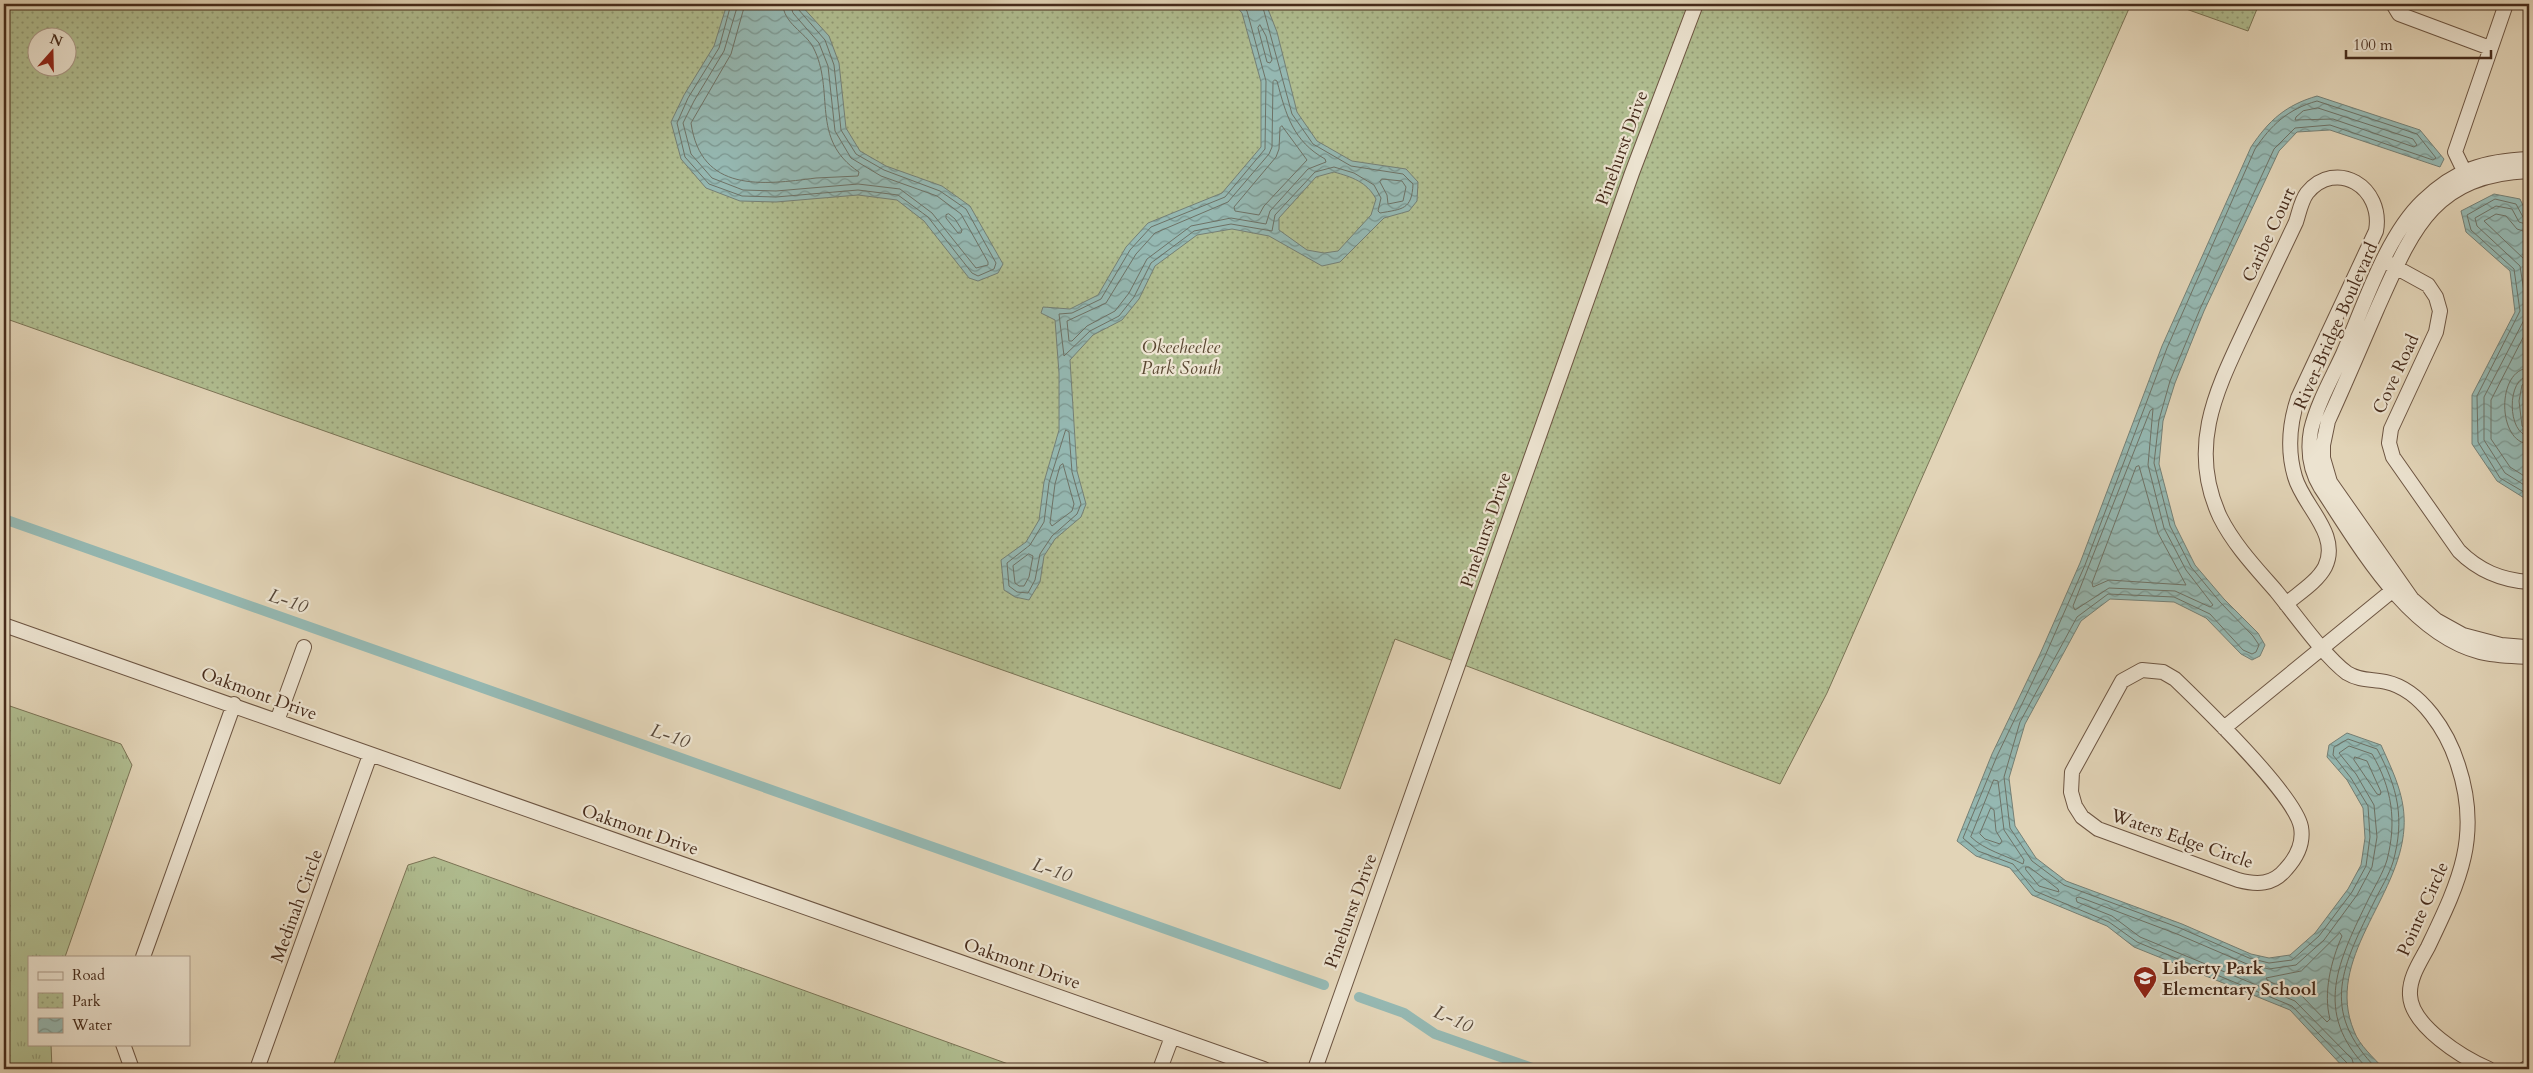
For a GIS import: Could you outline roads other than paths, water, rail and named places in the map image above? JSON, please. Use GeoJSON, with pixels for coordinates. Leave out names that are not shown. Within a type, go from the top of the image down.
{"type":"FeatureCollection","features":[{"type":"Feature","properties":{"kind":"street","name":"Pinehurst Drive"},"geometry":{"type":"LineString","coordinates":[[1315,1069],[1632,173],[1696,4]]}},
{"type":"Feature","properties":{"kind":"street"},"geometry":{"type":"LineString","coordinates":[[2393,4],[2399,14],[2490,48]]}},
{"type":"Feature","properties":{"kind":"street"},"geometry":{"type":"LineString","coordinates":[[2471,175],[2458,142],[2506,4]]}},
{"type":"Feature","properties":{"kind":"street","name":"River Bridge Boulevard"},"geometry":{"type":"LineString","coordinates":[[2529,159],[2510,160],[2471,175],[2423,218],[2390,264],[2328,421],[2323,445],[2326,470],[2336,493],[2396,587],[2426,624],[2449,640],[2480,652],[2529,657]]}},
{"type":"Feature","properties":{"kind":"street","name":"River Bridge Boulevard"},"geometry":{"type":"LineString","coordinates":[[2471,175],[2529,171]]}},
{"type":"Feature","properties":{"kind":"street","name":"Caribe Court"},"geometry":{"type":"LineString","coordinates":[[2286,604],[2320,574],[2329,552],[2325,532],[2305,501],[2295,479],[2289,446],[2293,414],[2298,398],[2376,231],[2378,219],[2376,205],[2369,193],[2358,184],[2345,179],[2330,179],[2318,184],[2303,200],[2296,222],[2219,385],[2207,426],[2206,448],[2209,483],[2221,517],[2243,552],[2286,604],[2322,647]]}},
{"type":"Feature","properties":{"kind":"street","name":"Cove Road"},"geometry":{"type":"LineString","coordinates":[[2390,264],[2428,285],[2436,297],[2440,311],[2436,332],[2391,429],[2389,443],[2393,457],[2459,550],[2469,561],[2493,575],[2529,582]]}},
{"type":"Feature","properties":{"kind":"street"},"geometry":{"type":"LineString","coordinates":[[2224,728],[2396,587]]}},
{"type":"Feature","properties":{"kind":"street","name":"River Bridge Boulevard"},"geometry":{"type":"LineString","coordinates":[[2396,587],[2426,612],[2452,630],[2482,641],[2529,647]]}},
{"type":"Feature","properties":{"kind":"street","name":"Oakmont Drive"},"geometry":{"type":"LineString","coordinates":[[4,625],[234,704],[370,755],[1264,1069]]}},
{"type":"Feature","properties":{"kind":"street"},"geometry":{"type":"LineString","coordinates":[[277,720],[304,647]]}},
{"type":"Feature","properties":{"kind":"street","name":"Pointe Circle"},"geometry":{"type":"LineString","coordinates":[[2322,647],[2342,669],[2356,678],[2393,684],[2413,695],[2433,717],[2449,742],[2458,763],[2468,806],[2468,828],[2463,864],[2451,900],[2413,976],[2410,997],[2413,1011],[2424,1024],[2461,1054],[2490,1069]]}},
{"type":"Feature","properties":{"kind":"street","name":"Waters Edge Circle"},"geometry":{"type":"LineString","coordinates":[[2149,670],[2169,675],[2224,728],[2286,800],[2300,822],[2302,836],[2296,857],[2282,874],[2270,881],[2253,884],[2105,832],[2092,826],[2075,806],[2071,792],[2072,772],[2122,681],[2135,672],[2149,670]]}},
{"type":"Feature","properties":{"kind":"street"},"geometry":{"type":"LineString","coordinates":[[143,956],[234,704]]}},
{"type":"Feature","properties":{"kind":"street","name":"Medinah Circle"},"geometry":{"type":"LineString","coordinates":[[257,1069],[370,755]]}},
{"type":"Feature","properties":{"kind":"street"},"geometry":{"type":"LineString","coordinates":[[1160,1069],[1172,1037]]}},
{"type":"Feature","properties":{"kind":"street"},"geometry":{"type":"LineString","coordinates":[[124,1046],[132,1069]]}},
{"type":"Feature","properties":{"kind":"street"},"geometry":{"type":"LineString","coordinates":[[2525,1069],[2529,1067]]}},
{"type":"Feature","properties":{"kind":"water"},"geometry":{"type":"Polygon","coordinates":[[[727,4],[800,4],[829,36],[839,63],[846,128],[860,151],[886,166],[942,186],[970,206],[1003,264],[998,273],[978,281],[969,278],[924,221],[897,200],[858,195],[776,202],[740,201],[706,188],[681,159],[671,122],[684,95],[714,46],[727,4]]]}},
{"type":"Feature","properties":{"kind":"water"},"geometry":{"type":"Polygon","coordinates":[[[1234,4],[1266,4],[1277,32],[1297,112],[1317,141],[1352,161],[1406,169],[1418,182],[1417,201],[1409,211],[1384,218],[1340,262],[1322,266],[1269,236],[1232,229],[1197,235],[1155,266],[1139,299],[1122,320],[1093,335],[1070,360],[1077,471],[1086,504],[1081,517],[1055,539],[1044,556],[1040,582],[1029,600],[1015,597],[1004,590],[1001,560],[1026,542],[1039,520],[1044,482],[1059,430],[1059,373],[1055,320],[1041,313],[1043,307],[1070,309],[1098,295],[1126,247],[1148,223],[1222,193],[1261,147],[1261,82],[1242,13],[1234,4]],[[1334,172],[1316,177],[1279,218],[1279,230],[1307,250],[1324,253],[1338,251],[1371,215],[1376,199],[1368,188],[1353,178],[1334,172]]]}},
{"type":"Feature","properties":{"kind":"water"},"geometry":{"type":"Polygon","coordinates":[[[2317,96],[2420,130],[2444,159],[2440,167],[2330,130],[2297,132],[2279,151],[2204,311],[2175,383],[2163,421],[2159,464],[2175,525],[2195,565],[2224,599],[2258,633],[2265,645],[2260,656],[2252,660],[2241,654],[2206,618],[2174,602],[2110,599],[2081,621],[2025,724],[2009,778],[2015,826],[2036,858],[2066,881],[2182,924],[2251,954],[2269,958],[2290,955],[2315,933],[2348,889],[2361,865],[2365,838],[2363,808],[2347,780],[2327,757],[2329,745],[2347,733],[2381,745],[2401,795],[2404,828],[2399,854],[2390,879],[2356,954],[2349,979],[2347,1004],[2356,1036],[2384,1069],[2345,1069],[2290,1010],[2134,947],[2107,926],[2032,895],[2010,868],[1976,856],[1957,841],[1992,754],[2040,654],[2080,563],[2162,346],[2251,147],[2279,115],[2296,104],[2317,96]]]}},
{"type":"Feature","properties":{"kind":"water"},"geometry":{"type":"Polygon","coordinates":[[[2494,194],[2520,199],[2529,218],[2529,378],[2524,401],[2529,442],[2529,501],[2497,481],[2472,444],[2472,395],[2515,312],[2510,271],[2466,232],[2461,211],[2494,194]]]}},
{"type":"Feature","properties":{"kind":"waterway","name":"L-10"},"geometry":{"type":"LineString","coordinates":[[4,519],[1324,985]]}},
{"type":"Feature","properties":{"kind":"waterway","name":"L-10"},"geometry":{"type":"LineString","coordinates":[[1359,997],[1404,1013],[1435,1034],[1535,1069]]}},
{"type":"Feature","properties":{"kind":"place","name":"Liberty Park Elementary School"},"geometry":{"type":"Point","coordinates":[2145,999]}},
{"type":"Feature","properties":{"kind":"park label","name":"Okeeheelee Park South"},"geometry":{"type":"Point","coordinates":[1181,357]}}]}
